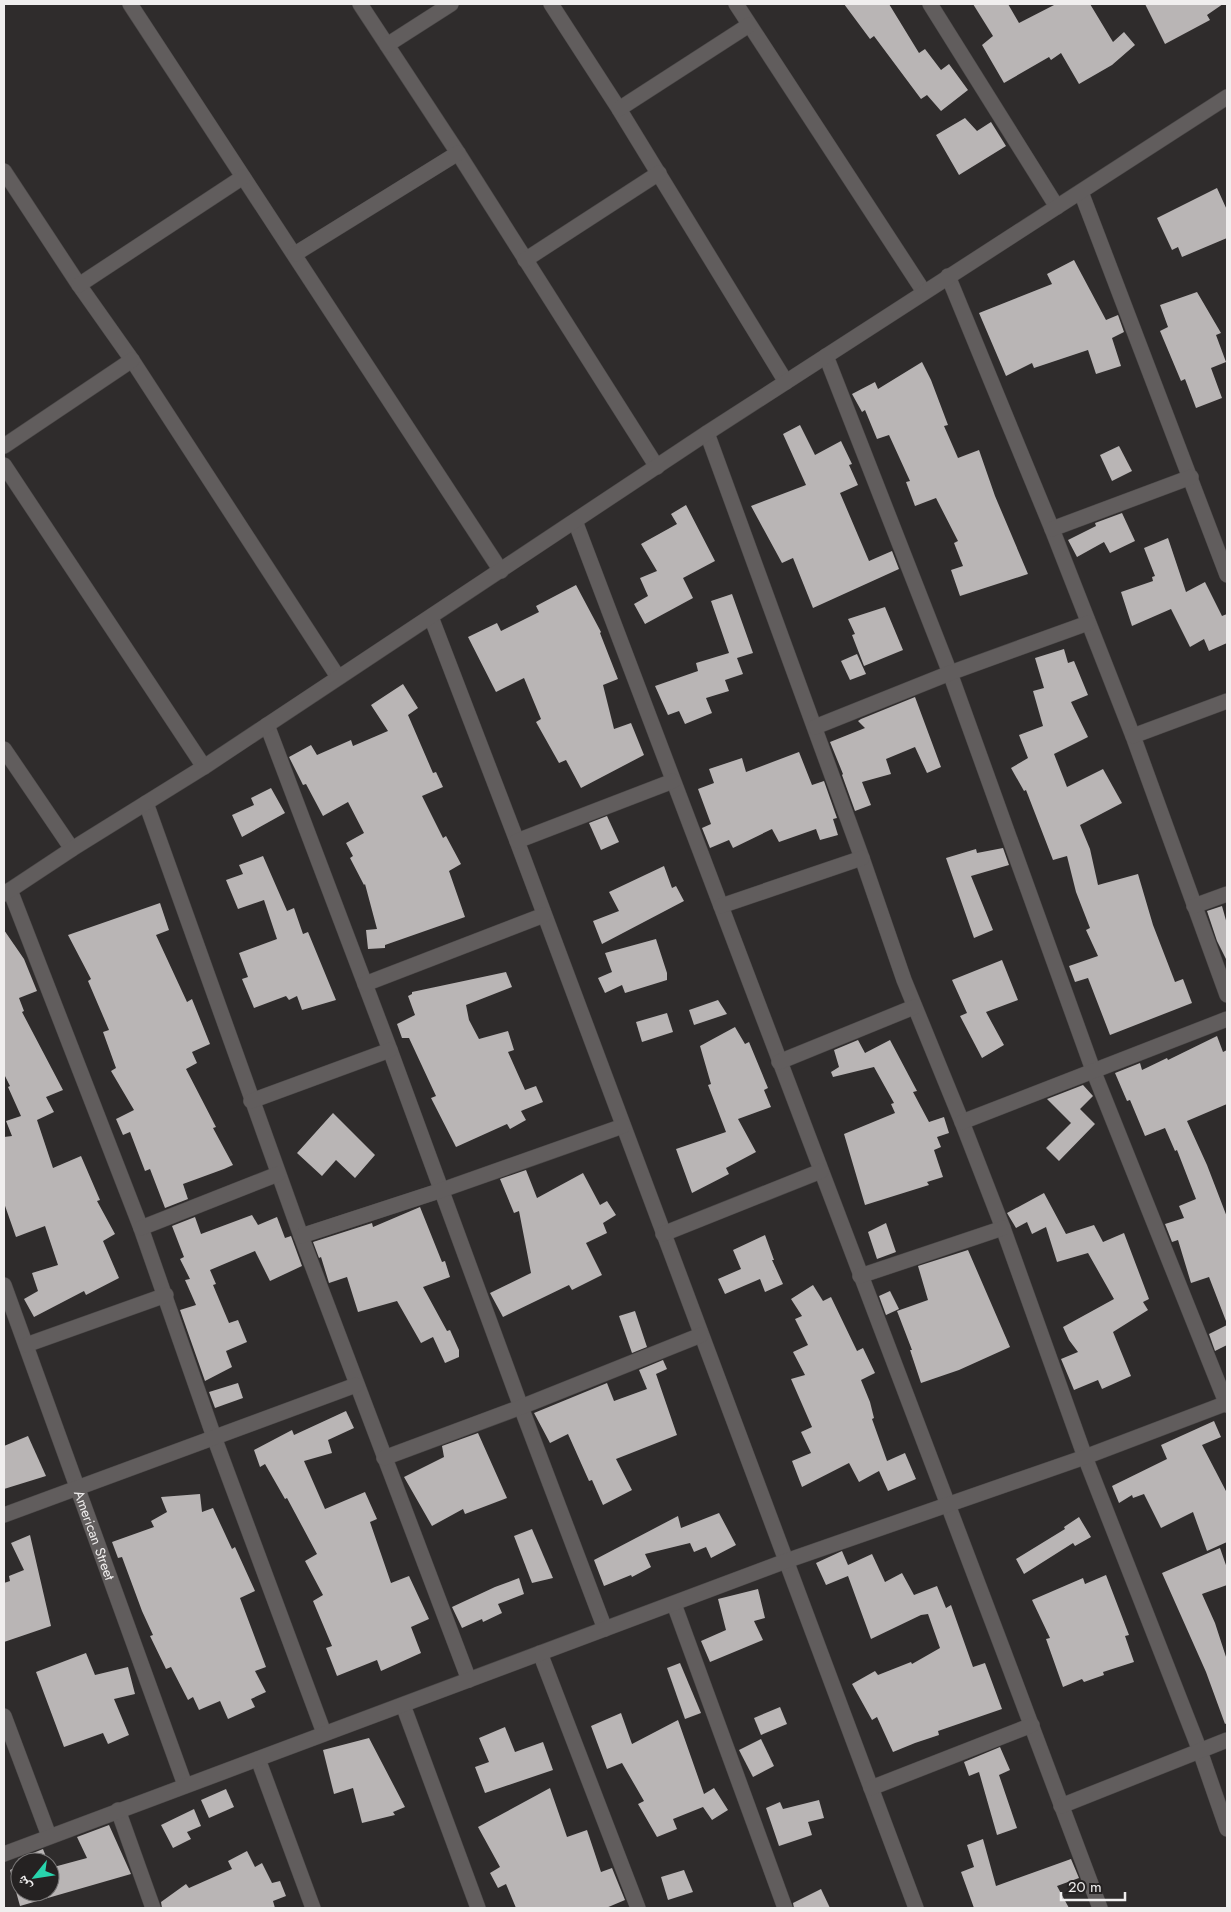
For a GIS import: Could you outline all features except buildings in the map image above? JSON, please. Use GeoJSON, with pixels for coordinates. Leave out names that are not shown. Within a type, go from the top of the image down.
{"type":"FeatureCollection","features":[{"type":"Feature","properties":{"kind":"street"},"geometry":{"type":"LineString","coordinates":[[130,4],[501,571]]}},
{"type":"Feature","properties":{"kind":"street"},"geometry":{"type":"LineString","coordinates":[[360,4],[458,153],[656,467]]}},
{"type":"Feature","properties":{"kind":"street"},"geometry":{"type":"LineString","coordinates":[[387,44],[451,4]]}},
{"type":"Feature","properties":{"kind":"street"},"geometry":{"type":"LineString","coordinates":[[736,4],[924,292]]}},
{"type":"Feature","properties":{"kind":"street"},"geometry":{"type":"LineString","coordinates":[[930,4],[1057,207]]}},
{"type":"Feature","properties":{"kind":"street"},"geometry":{"type":"LineString","coordinates":[[554,5],[786,382]]}},
{"type":"Feature","properties":{"kind":"street"},"geometry":{"type":"LineString","coordinates":[[619,109],[749,25]]}},
{"type":"Feature","properties":{"kind":"street"},"geometry":{"type":"LineString","coordinates":[[324,1733],[214,1437],[166,1295],[141,1228],[7,892],[204,767],[707,433],[1227,97]]}},
{"type":"Feature","properties":{"kind":"street"},"geometry":{"type":"LineString","coordinates":[[295,254],[458,153]]}},
{"type":"Feature","properties":{"kind":"street"},"geometry":{"type":"LineString","coordinates":[[4,171],[79,285],[132,360],[338,677]]}},
{"type":"Feature","properties":{"kind":"street"},"geometry":{"type":"LineString","coordinates":[[525,260],[659,173]]}},
{"type":"Feature","properties":{"kind":"street"},"geometry":{"type":"LineString","coordinates":[[79,285],[242,177]]}},
{"type":"Feature","properties":{"kind":"street"},"geometry":{"type":"LineString","coordinates":[[1081,192],[1191,476],[1227,575]]}},
{"type":"Feature","properties":{"kind":"street"},"geometry":{"type":"LineString","coordinates":[[948,276],[1052,529],[1133,736],[1227,995]]}},
{"type":"Feature","properties":{"kind":"street"},"geometry":{"type":"LineString","coordinates":[[4,1854],[786,1561],[1085,1457],[1227,1404],[1093,1070],[950,673],[826,356]]}},
{"type":"Feature","properties":{"kind":"street"},"geometry":{"type":"LineString","coordinates":[[4,446],[132,360]]}},
{"type":"Feature","properties":{"kind":"street"},"geometry":{"type":"LineString","coordinates":[[707,433],[815,727],[914,1007],[962,1122],[1003,1228],[1085,1457],[1200,1751],[1227,1829]]}},
{"type":"Feature","properties":{"kind":"street"},"geometry":{"type":"LineString","coordinates":[[4,465],[204,767]]}},
{"type":"Feature","properties":{"kind":"street"},"geometry":{"type":"LineString","coordinates":[[1052,529],[1191,476]]}},
{"type":"Feature","properties":{"kind":"street"},"geometry":{"type":"LineString","coordinates":[[575,521],[860,1276],[949,1504],[1100,1908]]}},
{"type":"Feature","properties":{"kind":"street"},"geometry":{"type":"LineString","coordinates":[[431,617],[518,841],[544,915],[916,1908]]}},
{"type":"Feature","properties":{"kind":"street"},"geometry":{"type":"LineString","coordinates":[[815,727],[950,673],[1088,623]]}},
{"type":"Feature","properties":{"kind":"street"},"geometry":{"type":"LineString","coordinates":[[1133,736],[1227,701]]}},
{"type":"Feature","properties":{"kind":"street"},"geometry":{"type":"LineString","coordinates":[[267,725],[605,1629]]}},
{"type":"Feature","properties":{"kind":"street"},"geometry":{"type":"LineString","coordinates":[[4,749],[72,849]]}},
{"type":"Feature","properties":{"kind":"street"},"geometry":{"type":"LineString","coordinates":[[518,841],[673,781]]}},
{"type":"Feature","properties":{"kind":"street"},"geometry":{"type":"LineString","coordinates":[[146,803],[251,1102],[356,1385],[469,1680]]}},
{"type":"Feature","properties":{"kind":"street"},"geometry":{"type":"LineString","coordinates":[[721,906],[862,858]]}},
{"type":"Feature","properties":{"kind":"street"},"geometry":{"type":"LineString","coordinates":[[1194,906],[1227,894]]}},
{"type":"Feature","properties":{"kind":"street"},"geometry":{"type":"LineString","coordinates":[[365,984],[544,915]]}},
{"type":"Feature","properties":{"kind":"street"},"geometry":{"type":"LineString","coordinates":[[779,1062],[914,1007]]}},
{"type":"Feature","properties":{"kind":"street"},"geometry":{"type":"LineString","coordinates":[[962,1122],[1227,1019]]}},
{"type":"Feature","properties":{"kind":"street"},"geometry":{"type":"LineString","coordinates":[[251,1102],[390,1050]]}},
{"type":"Feature","properties":{"kind":"street"},"geometry":{"type":"LineString","coordinates":[[301,1236],[442,1190],[623,1126]]}},
{"type":"Feature","properties":{"kind":"street"},"geometry":{"type":"LineString","coordinates":[[663,1234],[821,1171]]}},
{"type":"Feature","properties":{"kind":"street"},"geometry":{"type":"LineString","coordinates":[[141,1228],[278,1174]]}},
{"type":"Feature","properties":{"kind":"street"},"geometry":{"type":"LineString","coordinates":[[860,1276],[1003,1228]]}},
{"type":"Feature","properties":{"kind":"street","name":"American Street"},"geometry":{"type":"LineString","coordinates":[[4,1285],[185,1785]]}},
{"type":"Feature","properties":{"kind":"street"},"geometry":{"type":"LineString","coordinates":[[26,1345],[166,1295]]}},
{"type":"Feature","properties":{"kind":"street"},"geometry":{"type":"LineString","coordinates":[[384,1458],[521,1407],[701,1335]]}},
{"type":"Feature","properties":{"kind":"street"},"geometry":{"type":"LineString","coordinates":[[4,1515],[356,1385]]}},
{"type":"Feature","properties":{"kind":"street"},"geometry":{"type":"LineString","coordinates":[[674,1604],[785,1908]]}},
{"type":"Feature","properties":{"kind":"street"},"geometry":{"type":"LineString","coordinates":[[540,1653],[638,1908]]}},
{"type":"Feature","properties":{"kind":"street"},"geometry":{"type":"LineString","coordinates":[[403,1705],[478,1908]]}},
{"type":"Feature","properties":{"kind":"street"},"geometry":{"type":"LineString","coordinates":[[4,1716],[49,1836]]}},
{"type":"Feature","properties":{"kind":"street"},"geometry":{"type":"LineString","coordinates":[[872,1788],[1032,1725]]}},
{"type":"Feature","properties":{"kind":"street"},"geometry":{"type":"LineString","coordinates":[[1061,1806],[1227,1740]]}},
{"type":"Feature","properties":{"kind":"street"},"geometry":{"type":"LineString","coordinates":[[258,1759],[313,1908]]}},
{"type":"Feature","properties":{"kind":"street"},"geometry":{"type":"LineString","coordinates":[[118,1810],[153,1908]]}}]}
